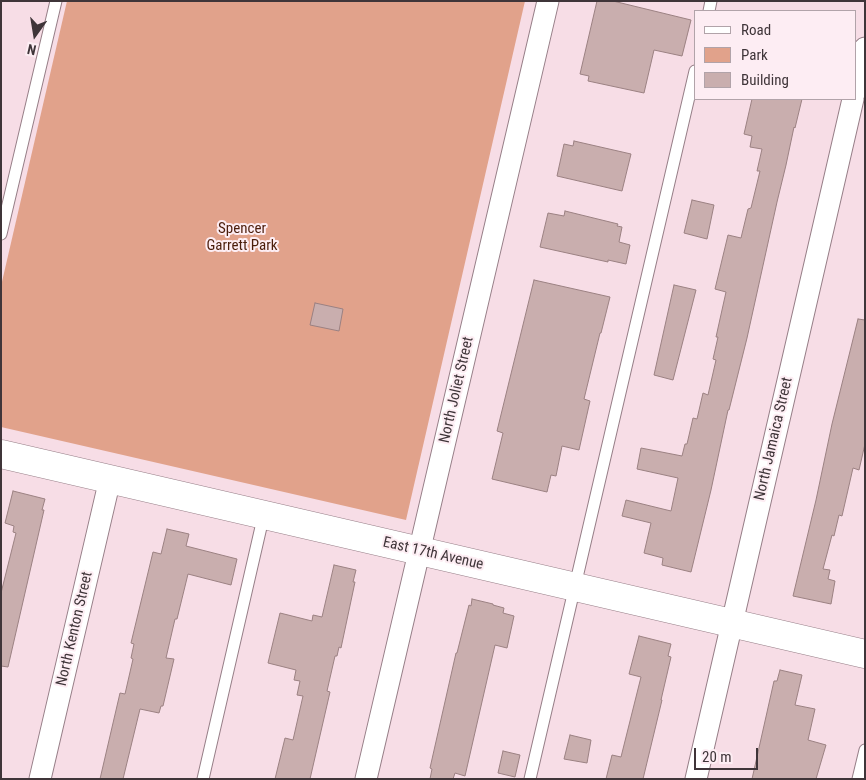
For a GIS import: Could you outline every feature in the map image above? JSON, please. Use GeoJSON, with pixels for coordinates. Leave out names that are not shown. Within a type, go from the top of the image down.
{"type":"FeatureCollection","features":[{"type":"Feature","properties":{"kind":"street","name":"North Joliet Street"},"geometry":{"type":"LineString","coordinates":[[366,779],[548,1]]}},
{"type":"Feature","properties":{"kind":"street"},"geometry":{"type":"LineString","coordinates":[[856,88],[865,48]]}},
{"type":"Feature","properties":{"kind":"street","name":"North Jamaica Street"},"geometry":{"type":"LineString","coordinates":[[696,779],[853,100]]}},
{"type":"Feature","properties":{"kind":"street","name":"East 17th Avenue"},"geometry":{"type":"LineString","coordinates":[[1,454],[865,654]]}},
{"type":"Feature","properties":{"kind":"street","name":"North Kenton Street"},"geometry":{"type":"LineString","coordinates":[[40,779],[110,479]]}},
{"type":"Feature","properties":{"kind":"lane"},"geometry":{"type":"LineString","coordinates":[[1,234],[56,1]]}},
{"type":"Feature","properties":{"kind":"lane"},"geometry":{"type":"LineString","coordinates":[[530,779],[694,75]]}},
{"type":"Feature","properties":{"kind":"lane"},"geometry":{"type":"LineString","coordinates":[[202,779],[264,514]]}},
{"type":"Feature","properties":{"kind":"lane"},"geometry":{"type":"LineString","coordinates":[[858,779],[865,750]]}},
{"type":"Feature","properties":{"kind":"green space","name":"Spencer Garrett Park"},"geometry":{"type":"Polygon","coordinates":[[[67,1],[525,1],[406,520],[1,427],[1,286],[67,1]]]}},
{"type":"Feature","properties":{"kind":"building"},"geometry":{"type":"Polygon","coordinates":[[[597,1],[613,1],[691,20],[682,56],[654,50],[644,93],[588,81],[589,76],[580,74],[597,1]]]}},
{"type":"Feature","properties":{"kind":"building"},"geometry":{"type":"Polygon","coordinates":[[[752,100],[802,100],[691,572],[662,565],[663,558],[644,553],[651,523],[622,516],[626,500],[671,511],[678,478],[637,469],[641,448],[682,456],[693,418],[697,419],[703,393],[708,395],[716,360],[713,359],[718,337],[716,337],[726,292],[715,289],[728,235],[741,238],[760,171],[757,171],[762,149],[750,147],[752,136],[744,134],[752,100]]]}},
{"type":"Feature","properties":{"kind":"building"},"geometry":{"type":"Polygon","coordinates":[[[574,141],[631,154],[622,191],[557,176],[564,144],[573,146],[574,141]]]}},
{"type":"Feature","properties":{"kind":"building"},"geometry":{"type":"Polygon","coordinates":[[[692,200],[714,205],[707,239],[684,233],[692,200]]]}},
{"type":"Feature","properties":{"kind":"building"},"geometry":{"type":"Polygon","coordinates":[[[565,211],[618,224],[617,226],[622,227],[619,242],[630,245],[626,264],[608,260],[608,262],[540,247],[548,213],[564,216],[565,211]]]}},
{"type":"Feature","properties":{"kind":"building"},"geometry":{"type":"Polygon","coordinates":[[[534,280],[610,297],[584,399],[590,401],[579,450],[562,446],[556,476],[551,475],[547,492],[492,479],[503,433],[497,431],[534,280]]]}},
{"type":"Feature","properties":{"kind":"building"},"geometry":{"type":"Polygon","coordinates":[[[674,285],[696,290],[673,380],[654,375],[674,285]]]}},
{"type":"Feature","properties":{"kind":"building"},"geometry":{"type":"Polygon","coordinates":[[[315,303],[343,309],[339,331],[310,325],[315,303]]]}},
{"type":"Feature","properties":{"kind":"building"},"geometry":{"type":"Polygon","coordinates":[[[858,319],[865,320],[865,444],[859,470],[853,468],[842,516],[839,515],[823,569],[830,570],[828,579],[835,581],[831,604],[793,596],[858,319]]]}},
{"type":"Feature","properties":{"kind":"building"},"geometry":{"type":"Polygon","coordinates":[[[13,491],[45,499],[8,667],[1,666],[1,593],[16,533],[13,532],[14,526],[5,523],[13,491]]]}},
{"type":"Feature","properties":{"kind":"building"},"geometry":{"type":"Polygon","coordinates":[[[167,529],[189,534],[186,546],[237,559],[231,585],[188,574],[166,658],[174,659],[163,706],[161,706],[159,713],[140,709],[123,779],[100,779],[120,693],[125,694],[133,659],[131,658],[134,644],[131,643],[153,552],[161,554],[167,529]]]}},
{"type":"Feature","properties":{"kind":"building"},"geometry":{"type":"Polygon","coordinates":[[[334,565],[356,570],[353,582],[355,582],[341,648],[339,647],[337,656],[335,656],[327,691],[330,692],[310,779],[275,779],[285,738],[293,740],[303,696],[297,695],[300,681],[294,680],[296,670],[268,663],[280,613],[312,621],[313,615],[322,617],[334,565]]]}},
{"type":"Feature","properties":{"kind":"building"},"geometry":{"type":"Polygon","coordinates":[[[472,599],[504,608],[503,613],[514,616],[507,648],[495,645],[465,776],[455,773],[453,779],[430,779],[432,769],[430,768],[456,653],[472,599]]]}},
{"type":"Feature","properties":{"kind":"building"},"geometry":{"type":"Polygon","coordinates":[[[639,636],[671,644],[668,656],[671,657],[662,700],[643,779],[606,779],[612,755],[621,757],[641,677],[629,674],[639,636]]]}},
{"type":"Feature","properties":{"kind":"building"},"geometry":{"type":"Polygon","coordinates":[[[780,670],[802,675],[795,705],[815,709],[808,740],[826,745],[816,779],[752,779],[774,681],[777,681],[780,670]]]}},
{"type":"Feature","properties":{"kind":"building"},"geometry":{"type":"Polygon","coordinates":[[[570,735],[591,740],[587,763],[564,759],[570,735]]]}},
{"type":"Feature","properties":{"kind":"building"},"geometry":{"type":"Polygon","coordinates":[[[503,751],[520,755],[515,777],[498,773],[503,751]]]}}]}
